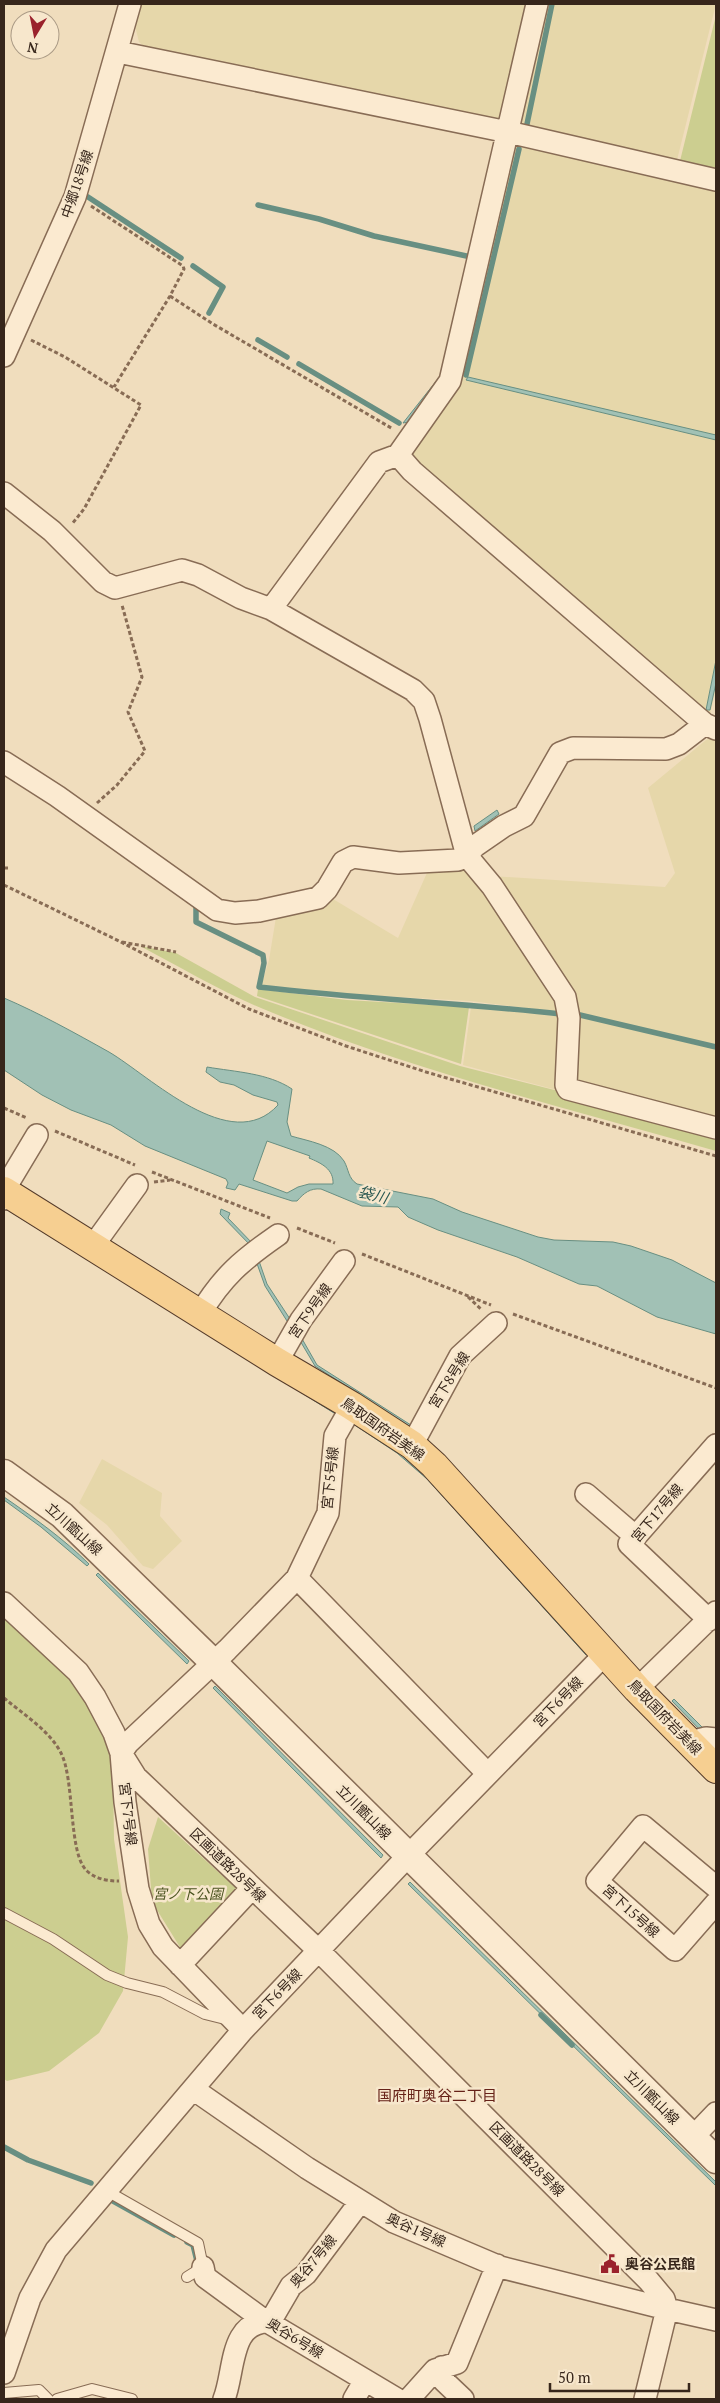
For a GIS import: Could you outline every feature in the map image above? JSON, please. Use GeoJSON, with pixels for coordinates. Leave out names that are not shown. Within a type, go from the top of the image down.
{"type":"FeatureCollection","features":[{"type":"Feature","properties":{"kind":"main road","name":"鳥取国府岩美線"},"geometry":{"type":"LineString","coordinates":[[4,1194],[93,1246],[412,1445],[434,1465],[637,1689],[716,1769]]}},
{"type":"Feature","properties":{"kind":"street","name":"中郷18号線"},"geometry":{"type":"LineString","coordinates":[[4,356],[76,197],[130,4]]}},
{"type":"Feature","properties":{"kind":"street"},"geometry":{"type":"LineString","coordinates":[[271,609],[380,462],[403,446],[450,381],[537,4]]}},
{"type":"Feature","properties":{"kind":"street"},"geometry":{"type":"LineString","coordinates":[[118,52],[508,132],[716,180]]}},
{"type":"Feature","properties":{"kind":"street"},"geometry":{"type":"LineString","coordinates":[[4,762],[57,796],[82,816],[217,910],[235,913],[259,911],[318,898],[327,889],[343,862],[354,857],[400,863],[458,860],[467,856],[475,846],[504,826],[524,816],[560,753],[573,748],[666,749],[711,726],[412,471],[403,446]]}},
{"type":"Feature","properties":{"kind":"street"},"geometry":{"type":"LineString","coordinates":[[4,493],[59,539],[103,582],[116,588],[182,570],[198,575],[241,598],[271,609],[413,690],[424,701],[467,856],[492,886],[565,997],[569,1018],[566,1085],[568,1089],[716,1128]]}},
{"type":"Feature","properties":{"kind":"street"},"geometry":{"type":"LineString","coordinates":[[4,1194],[37,1134]]}},
{"type":"Feature","properties":{"kind":"street"},"geometry":{"type":"LineString","coordinates":[[93,1246],[137,1185]]}},
{"type":"Feature","properties":{"kind":"street"},"geometry":{"type":"LineString","coordinates":[[200,1314],[211,1296],[234,1268],[278,1235]]}},
{"type":"Feature","properties":{"kind":"street","name":"宮下9号線"},"geometry":{"type":"LineString","coordinates":[[277,1362],[301,1320],[344,1261]]}},
{"type":"Feature","properties":{"kind":"street","name":"宮下8号線"},"geometry":{"type":"LineString","coordinates":[[412,1445],[460,1356],[496,1323]]}},
{"type":"Feature","properties":{"kind":"street","name":"宮下5号線"},"geometry":{"type":"LineString","coordinates":[[297,1578],[328,1513],[335,1436],[352,1406]]}},
{"type":"Feature","properties":{"kind":"street","name":"宮下17号線"},"geometry":{"type":"LineString","coordinates":[[712,1616],[629,1544],[716,1445]]}},
{"type":"Feature","properties":{"kind":"street","name":"立川甑山線"},"geometry":{"type":"LineString","coordinates":[[4,1473],[62,1515],[716,2160]]}},
{"type":"Feature","properties":{"kind":"street"},"geometry":{"type":"LineString","coordinates":[[586,1494],[636,1537]]}},
{"type":"Feature","properties":{"kind":"street"},"geometry":{"type":"LineString","coordinates":[[121,1753],[128,1743],[214,1663],[297,1578],[488,1774]]}},
{"type":"Feature","properties":{"kind":"street","name":"宮下7号線"},"geometry":{"type":"LineString","coordinates":[[4,1603],[78,1672],[98,1704],[114,1733],[121,1753],[125,1802],[136,1876],[149,1924],[163,1947],[238,2025]]}},
{"type":"Feature","properties":{"kind":"street"},"geometry":{"type":"LineString","coordinates":[[637,1689],[712,1616]]}},
{"type":"Feature","properties":{"kind":"street","name":"宮下6号線"},"geometry":{"type":"LineString","coordinates":[[4,2373],[30,2298],[56,2250],[193,2089],[238,2025],[318,1951],[605,1654]]}},
{"type":"Feature","properties":{"kind":"street"},"geometry":{"type":"LineString","coordinates":[[690,1742],[706,1738],[716,1740]]}},
{"type":"Feature","properties":{"kind":"street","name":"区画道路28号線"},"geometry":{"type":"LineString","coordinates":[[121,1753],[136,1777],[318,1951],[649,2281],[664,2299],[667,2309]]}},
{"type":"Feature","properties":{"kind":"street","name":"宮下15号線"},"geometry":{"type":"LineString","coordinates":[[716,1887],[643,1826],[597,1881],[675,1950],[716,1903]]}},
{"type":"Feature","properties":{"kind":"street"},"geometry":{"type":"LineString","coordinates":[[180,1965],[252,1888]]}},
{"type":"Feature","properties":{"kind":"street","name":"奥谷1号線"},"geometry":{"type":"LineString","coordinates":[[193,2089],[360,2202],[394,2222],[497,2265],[667,2309]]}},
{"type":"Feature","properties":{"kind":"street"},"geometry":{"type":"LineString","coordinates":[[693,2137],[716,2113]]}},
{"type":"Feature","properties":{"kind":"street","name":"奥谷7号線"},"geometry":{"type":"LineString","coordinates":[[270,2322],[292,2286],[306,2274],[360,2202]]}},
{"type":"Feature","properties":{"kind":"street"},"geometry":{"type":"LineString","coordinates":[[409,2399],[427,2378],[442,2367],[457,2363],[497,2265]]}},
{"type":"Feature","properties":{"kind":"street","name":"奥谷6号線"},"geometry":{"type":"LineString","coordinates":[[195,2272],[270,2322],[397,2399]]}},
{"type":"Feature","properties":{"kind":"street"},"geometry":{"type":"LineString","coordinates":[[646,2399],[667,2309],[716,2320]]}},
{"type":"Feature","properties":{"kind":"street"},"geometry":{"type":"LineString","coordinates":[[224,2399],[235,2353],[245,2330],[260,2322],[270,2322]]}},
{"type":"Feature","properties":{"kind":"street"},"geometry":{"type":"LineString","coordinates":[[442,2367],[444,2381],[463,2399]]}},
{"type":"Feature","properties":{"kind":"street"},"geometry":{"type":"LineString","coordinates":[[354,2399],[364,2380]]}},
{"type":"Feature","properties":{"kind":"lane"},"geometry":{"type":"LineString","coordinates":[[4,1913],[53,1939],[107,1975],[127,1983],[163,1992],[205,2014],[238,2025]]}},
{"type":"Feature","properties":{"kind":"lane"},"geometry":{"type":"LineString","coordinates":[[107,2191],[198,2243],[195,2272]]}},
{"type":"Feature","properties":{"kind":"lane"},"geometry":{"type":"LineString","coordinates":[[57,2399],[92,2389],[132,2399]]}},
{"type":"Feature","properties":{"kind":"lane"},"geometry":{"type":"LineString","coordinates":[[4,2393],[39,2390],[48,2399]]}},
{"type":"Feature","properties":{"kind":"path"},"geometry":{"type":"LineString","coordinates":[[76,197],[183,266],[184,269],[170,296],[114,387]]}},
{"type":"Feature","properties":{"kind":"path"},"geometry":{"type":"LineString","coordinates":[[170,296],[403,446]]}},
{"type":"Feature","properties":{"kind":"path"},"geometry":{"type":"LineString","coordinates":[[14,332],[51,350],[141,405],[84,509],[59,539]]}},
{"type":"Feature","properties":{"kind":"path"},"geometry":{"type":"LineString","coordinates":[[82,816],[117,785],[145,751],[128,712],[142,677],[116,588]]}},
{"type":"Feature","properties":{"kind":"path"},"geometry":{"type":"LineString","coordinates":[[4,868],[9,868]]}},
{"type":"Feature","properties":{"kind":"path"},"geometry":{"type":"LineString","coordinates":[[4,885],[119,941],[248,1009],[346,1046],[426,1072],[716,1156]]}},
{"type":"Feature","properties":{"kind":"path"},"geometry":{"type":"LineString","coordinates":[[119,941],[176,952]]}},
{"type":"Feature","properties":{"kind":"path"},"geometry":{"type":"LineString","coordinates":[[4,1698],[54,1742],[62,1754],[69,1778],[79,1857],[86,1870],[104,1880],[119,1881],[136,1876]]}},
{"type":"Feature","properties":{"kind":"shaded area"},"geometry":{"type":"Polygon","coordinates":[[[139,4],[531,4],[499,124],[147,49],[139,42],[134,22],[139,4]]]}},
{"type":"Feature","properties":{"kind":"shaded area"},"geometry":{"type":"Polygon","coordinates":[[[543,4],[716,4],[676,164],[517,128],[543,4]]]}},
{"type":"Feature","properties":{"kind":"shaded area"},"geometry":{"type":"Polygon","coordinates":[[[515,139],[716,185],[716,688],[709,719],[632,648],[623,637],[620,642],[413,459],[412,452],[452,393],[515,139]]]}},
{"type":"Feature","properties":{"kind":"shaded area"},"geometry":{"type":"Polygon","coordinates":[[[716,736],[716,1124],[569,1086],[574,1015],[491,876],[665,887],[675,873],[648,788],[706,740],[716,736]]]}},
{"type":"Feature","properties":{"kind":"shaded area"},"geometry":{"type":"Polygon","coordinates":[[[460,863],[475,873],[564,1013],[470,1001],[346,994],[261,986],[269,960],[277,911],[328,896],[398,938],[430,866],[460,863]]]}},
{"type":"Feature","properties":{"kind":"shaded area"},"geometry":{"type":"Polygon","coordinates":[[[471,1007],[565,1016],[564,1092],[463,1065],[471,1007]]]}},
{"type":"Feature","properties":{"kind":"shaded area"},"geometry":{"type":"Polygon","coordinates":[[[102,1459],[162,1493],[160,1516],[182,1541],[153,1569],[143,1566],[107,1525],[79,1503],[102,1459]]]}},
{"type":"Feature","properties":{"kind":"green space"},"geometry":{"type":"Polygon","coordinates":[[[716,15],[716,173],[679,165],[716,15]]]}},
{"type":"Feature","properties":{"kind":"green space"},"geometry":{"type":"Polygon","coordinates":[[[140,946],[176,953],[255,997],[460,1066],[716,1131],[716,1151],[429,1069],[373,1050],[261,1008],[140,946]]]}},
{"type":"Feature","properties":{"kind":"green space"},"geometry":{"type":"Polygon","coordinates":[[[258,989],[347,1000],[469,1007],[461,1064],[257,996],[258,989]]]}},
{"type":"Feature","properties":{"kind":"green space"},"geometry":{"type":"Polygon","coordinates":[[[4,1608],[53,1655],[109,1731],[113,1774],[114,1839],[128,1937],[123,1991],[99,2033],[49,2071],[7,2081],[4,2079],[4,1608]]]}},
{"type":"Feature","properties":{"kind":"green space","name":"宮ノ下公園"},"geometry":{"type":"Polygon","coordinates":[[[158,1817],[239,1891],[183,1952],[152,1902],[148,1849],[158,1817]]]}},
{"type":"Feature","properties":{"kind":"water"},"geometry":{"type":"Polygon","coordinates":[[[441,375],[440,382],[409,422],[403,423],[441,375]]]}},
{"type":"Feature","properties":{"kind":"water"},"geometry":{"type":"Polygon","coordinates":[[[468,377],[716,435],[716,440],[466,380],[468,377]]]}},
{"type":"Feature","properties":{"kind":"water"},"geometry":{"type":"Polygon","coordinates":[[[716,660],[716,683],[710,710],[706,710],[716,660]]]}},
{"type":"Feature","properties":{"kind":"water"},"geometry":{"type":"Polygon","coordinates":[[[497,810],[499,814],[475,831],[474,826],[497,810]]]}},
{"type":"Feature","properties":{"kind":"water","name":"袋川"},"geometry":{"type":"Polygon","coordinates":[[[4,998],[109,1052],[168,1093],[191,1107],[215,1117],[238,1122],[259,1119],[278,1105],[277,1102],[253,1095],[234,1085],[220,1082],[206,1072],[207,1067],[262,1076],[273,1080],[292,1089],[287,1122],[291,1136],[320,1144],[334,1151],[344,1161],[350,1176],[357,1184],[433,1199],[462,1212],[538,1237],[554,1240],[613,1242],[672,1260],[716,1283],[716,1334],[657,1317],[597,1286],[579,1284],[517,1257],[438,1230],[408,1217],[398,1207],[362,1206],[321,1189],[310,1190],[297,1201],[292,1201],[239,1184],[235,1190],[226,1188],[228,1183],[226,1179],[145,1146],[111,1125],[71,1110],[42,1095],[4,1070],[4,998]],[[267,1141],[253,1180],[287,1193],[309,1184],[333,1184],[329,1170],[322,1164],[309,1158],[310,1156],[267,1141]]]}},
{"type":"Feature","properties":{"kind":"water"},"geometry":{"type":"Polygon","coordinates":[[[10,1208],[343,1416],[342,1418],[9,1211],[10,1208]]]}},
{"type":"Feature","properties":{"kind":"water"},"geometry":{"type":"Polygon","coordinates":[[[221,1209],[230,1213],[228,1218],[254,1245],[252,1247],[220,1214],[221,1209]]]}},
{"type":"Feature","properties":{"kind":"water"},"geometry":{"type":"Polygon","coordinates":[[[255,1258],[258,1258],[267,1284],[290,1319],[287,1321],[265,1286],[255,1258]]]}},
{"type":"Feature","properties":{"kind":"water"},"geometry":{"type":"Polygon","coordinates":[[[301,1337],[317,1365],[414,1427],[413,1429],[315,1366],[299,1339],[301,1337]]]}},
{"type":"Feature","properties":{"kind":"water"},"geometry":{"type":"Polygon","coordinates":[[[348,1417],[397,1450],[425,1473],[588,1653],[586,1655],[427,1479],[397,1453],[347,1420],[348,1417]]]}},
{"type":"Feature","properties":{"kind":"water"},"geometry":{"type":"Polygon","coordinates":[[[4,1497],[59,1537],[89,1564],[87,1566],[41,1527],[4,1500],[4,1497]]]}},
{"type":"Feature","properties":{"kind":"water"},"geometry":{"type":"Polygon","coordinates":[[[98,1573],[189,1661],[187,1664],[96,1575],[98,1573]]]}},
{"type":"Feature","properties":{"kind":"water"},"geometry":{"type":"Polygon","coordinates":[[[215,1686],[383,1855],[381,1858],[213,1688],[215,1686]]]}},
{"type":"Feature","properties":{"kind":"water"},"geometry":{"type":"Polygon","coordinates":[[[674,1699],[706,1731],[703,1733],[672,1701],[674,1699]]]}},
{"type":"Feature","properties":{"kind":"water"},"geometry":{"type":"Polygon","coordinates":[[[410,1882],[716,2182],[716,2186],[408,1884],[410,1882]]]}},
{"type":"Feature","properties":{"kind":"waterway"},"geometry":{"type":"LineString","coordinates":[[527,124],[552,4]]}},
{"type":"Feature","properties":{"kind":"waterway"},"geometry":{"type":"LineString","coordinates":[[466,375],[519,149]]}},
{"type":"Feature","properties":{"kind":"waterway"},"geometry":{"type":"LineString","coordinates":[[88,197],[181,258]]}},
{"type":"Feature","properties":{"kind":"waterway"},"geometry":{"type":"LineString","coordinates":[[258,205],[319,219],[374,236],[471,257],[471,260]]}},
{"type":"Feature","properties":{"kind":"waterway"},"geometry":{"type":"LineString","coordinates":[[193,266],[223,287],[209,313]]}},
{"type":"Feature","properties":{"kind":"waterway"},"geometry":{"type":"LineString","coordinates":[[258,340],[287,357]]}},
{"type":"Feature","properties":{"kind":"waterway"},"geometry":{"type":"LineString","coordinates":[[299,364],[399,423]]}},
{"type":"Feature","properties":{"kind":"waterway"},"geometry":{"type":"LineString","coordinates":[[196,902],[196,922],[263,955],[264,963],[259,987],[561,1014]]}},
{"type":"Feature","properties":{"kind":"waterway"},"geometry":{"type":"LineString","coordinates":[[580,1015],[716,1047]]}},
{"type":"Feature","properties":{"kind":"waterway"},"geometry":{"type":"LineString","coordinates":[[541,2015],[572,2045]]}},
{"type":"Feature","properties":{"kind":"waterway"},"geometry":{"type":"LineString","coordinates":[[4,2147],[28,2160],[91,2183]]}},
{"type":"Feature","properties":{"kind":"waterway"},"geometry":{"type":"LineString","coordinates":[[113,2201],[174,2235]]}},
{"type":"Feature","properties":{"kind":"waterway"},"geometry":{"type":"LineString","coordinates":[[187,2242],[193,2245],[197,2261]]}},
{"type":"Feature","properties":{"kind":"place","name":"奥谷公民館"},"geometry":{"type":"Point","coordinates":[610,2264]}},
{"type":"Feature","properties":{"kind":"district","name":"国府町奥谷二丁目"},"geometry":{"type":"Point","coordinates":[437,2096]}}]}
